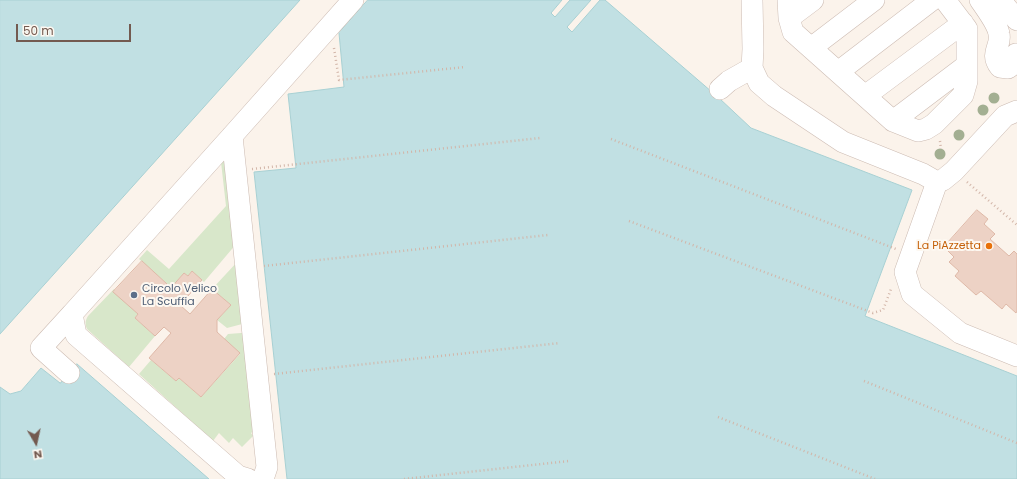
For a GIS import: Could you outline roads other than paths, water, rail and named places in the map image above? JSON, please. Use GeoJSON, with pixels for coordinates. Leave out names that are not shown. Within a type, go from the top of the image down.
{"type":"FeatureCollection","features":[{"type":"Feature","properties":{"kind":"street"},"geometry":{"type":"LineString","coordinates":[[69,373],[41,348],[353,0]]}},
{"type":"Feature","properties":{"kind":"street"},"geometry":{"type":"LineString","coordinates":[[752,0],[752,68],[759,83],[774,96],[843,142],[923,174],[946,177]]}},
{"type":"Feature","properties":{"kind":"street"},"geometry":{"type":"LineString","coordinates":[[813,0],[789,9],[793,32],[893,121],[918,130],[926,129],[934,124],[963,95],[967,81],[967,29],[953,8],[865,96]]}},
{"type":"Feature","properties":{"kind":"street"},"geometry":{"type":"LineString","coordinates":[[811,48],[874,0]]}},
{"type":"Feature","properties":{"kind":"street"},"geometry":{"type":"LineString","coordinates":[[838,72],[932,0]]}},
{"type":"Feature","properties":{"kind":"street"},"geometry":{"type":"LineString","coordinates":[[980,0],[999,31],[1000,40],[996,47],[995,53],[996,63],[1000,67],[1008,68],[1017,62],[1017,54],[987,0]]}},
{"type":"Feature","properties":{"kind":"street"},"geometry":{"type":"LineString","coordinates":[[1000,0],[1017,20]]}},
{"type":"Feature","properties":{"kind":"street"},"geometry":{"type":"LineString","coordinates":[[893,121],[967,65]]}},
{"type":"Feature","properties":{"kind":"street"},"geometry":{"type":"LineString","coordinates":[[720,89],[729,81],[752,68]]}},
{"type":"Feature","properties":{"kind":"street"},"geometry":{"type":"LineString","coordinates":[[1017,111],[1005,116],[946,177],[905,272],[912,294],[960,333],[1017,356]]}},
{"type":"Feature","properties":{"kind":"street"},"geometry":{"type":"LineString","coordinates":[[232,136],[267,467],[264,479]]}},
{"type":"Feature","properties":{"kind":"street"},"geometry":{"type":"LineString","coordinates":[[72,314],[76,335],[238,476],[248,479]]}},
{"type":"Feature","properties":{"kind":"water"},"geometry":{"type":"Polygon","coordinates":[[[0,0],[300,0],[0,334],[0,0]]]}},
{"type":"Feature","properties":{"kind":"water"},"geometry":{"type":"Polygon","coordinates":[[[368,0],[562,0],[551,13],[555,17],[570,0],[591,0],[567,27],[572,32],[600,0],[605,0],[719,98],[751,128],[912,190],[865,316],[1017,376],[1017,479],[287,479],[254,172],[296,168],[288,94],[344,87],[339,33],[368,0]]]}},
{"type":"Feature","properties":{"kind":"water"},"geometry":{"type":"Polygon","coordinates":[[[77,364],[209,479],[0,479],[0,387],[10,394],[21,391],[41,368],[60,383],[77,364]]]}},
{"type":"Feature","properties":{"kind":"place","name":"La PiAzzetta"},"geometry":{"type":"Point","coordinates":[989,246]}},
{"type":"Feature","properties":{"kind":"place","name":"Circolo Velico La Scuffia"},"geometry":{"type":"Point","coordinates":[134,295]}}]}
